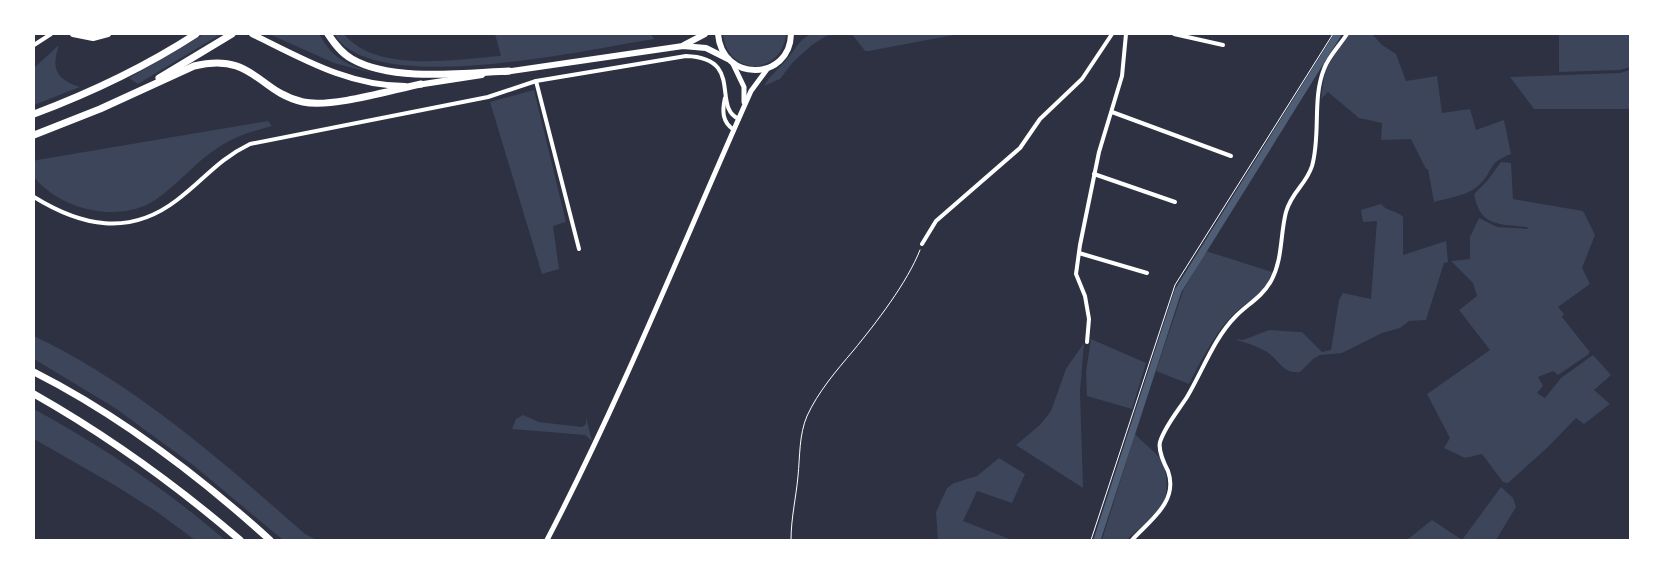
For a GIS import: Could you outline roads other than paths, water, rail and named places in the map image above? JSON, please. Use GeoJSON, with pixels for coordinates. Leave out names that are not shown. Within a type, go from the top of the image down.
{"type":"FeatureCollection","features":[{"type":"Feature","properties":{"kind":"highway"},"geometry":{"type":"LineString","coordinates":[[73,34],[93,38],[108,34]]}},
{"type":"Feature","properties":{"kind":"highway"},"geometry":{"type":"LineString","coordinates":[[34,114],[84,94],[169,51],[196,34]]}},
{"type":"Feature","properties":{"kind":"highway"},"geometry":{"type":"LineString","coordinates":[[128,96],[232,34]]}},
{"type":"Feature","properties":{"kind":"highway"},"geometry":{"type":"LineString","coordinates":[[252,34],[300,59],[351,79],[388,86],[421,84]]}},
{"type":"Feature","properties":{"kind":"highway"},"geometry":{"type":"LineString","coordinates":[[328,34],[344,54],[372,67],[434,73],[508,71]]}},
{"type":"Feature","properties":{"kind":"highway"},"geometry":{"type":"LineString","coordinates":[[683,46],[706,34]]}},
{"type":"Feature","properties":{"kind":"highway"},"geometry":{"type":"LineString","coordinates":[[718,34],[722,51],[731,61]]}},
{"type":"Feature","properties":{"kind":"highway"},"geometry":{"type":"LineString","coordinates":[[788,50],[791,34]]}},
{"type":"Feature","properties":{"kind":"highway"},"geometry":{"type":"LineString","coordinates":[[34,135],[194,66],[209,62],[239,66],[285,95],[305,102],[335,101],[421,84],[683,46],[706,48],[745,69],[755,70],[768,68],[782,58],[797,34]]}},
{"type":"Feature","properties":{"kind":"highway"},"geometry":{"type":"LineString","coordinates":[[34,372],[107,414],[162,450],[221,496],[270,540]]}},
{"type":"Feature","properties":{"kind":"highway"},"geometry":{"type":"LineString","coordinates":[[34,394],[108,439],[162,476],[240,540]]}},
{"type":"Feature","properties":{"kind":"street"},"geometry":{"type":"LineString","coordinates":[[34,45],[45,34]]}},
{"type":"Feature","properties":{"kind":"street"},"geometry":{"type":"LineString","coordinates":[[40,40],[51,34]]}},
{"type":"Feature","properties":{"kind":"street"},"geometry":{"type":"LineString","coordinates":[[922,244],[936,221],[1020,148],[1040,119],[1082,79],[1112,34]]}},
{"type":"Feature","properties":{"kind":"street"},"geometry":{"type":"LineString","coordinates":[[1087,342],[1089,320],[1085,296],[1076,274],[1099,152],[1122,76],[1126,34]]}},
{"type":"Feature","properties":{"kind":"street"},"geometry":{"type":"LineString","coordinates":[[1174,34],[1223,46]]}},
{"type":"Feature","properties":{"kind":"street"},"geometry":{"type":"LineString","coordinates":[[1132,540],[1160,514],[1166,500],[1170,484],[1168,473],[1162,460],[1160,444],[1166,431],[1217,342],[1236,316],[1258,299],[1271,281],[1281,255],[1285,214],[1291,195],[1306,179],[1312,165],[1319,93],[1324,68],[1347,34]]}},
{"type":"Feature","properties":{"kind":"street"},"geometry":{"type":"LineString","coordinates":[[34,197],[53,209],[85,222],[109,224],[134,221],[156,213],[177,200],[212,167],[230,154],[250,144],[488,97],[536,81],[686,56],[696,56],[718,68],[726,84],[728,110],[732,116],[739,119]]}},
{"type":"Feature","properties":{"kind":"street"},"geometry":{"type":"LineString","coordinates":[[731,61],[744,87],[743,109]]}},
{"type":"Feature","properties":{"kind":"street"},"geometry":{"type":"LineString","coordinates":[[548,540],[602,432],[743,109],[758,79],[768,68]]}},
{"type":"Feature","properties":{"kind":"street"},"geometry":{"type":"LineString","coordinates":[[536,81],[579,249]]}},
{"type":"Feature","properties":{"kind":"street"},"geometry":{"type":"LineString","coordinates":[[726,94],[723,109],[724,118],[728,126],[734,130]]}},
{"type":"Feature","properties":{"kind":"street"},"geometry":{"type":"LineString","coordinates":[[1112,112],[1231,156]]}},
{"type":"Feature","properties":{"kind":"street"},"geometry":{"type":"LineString","coordinates":[[1094,174],[1175,202]]}},
{"type":"Feature","properties":{"kind":"street"},"geometry":{"type":"LineString","coordinates":[[1079,253],[1147,273]]}},
{"type":"Feature","properties":{"kind":"waterway"},"geometry":{"type":"LineString","coordinates":[[1097,540],[1178,291],[1338,34]]}}]}
